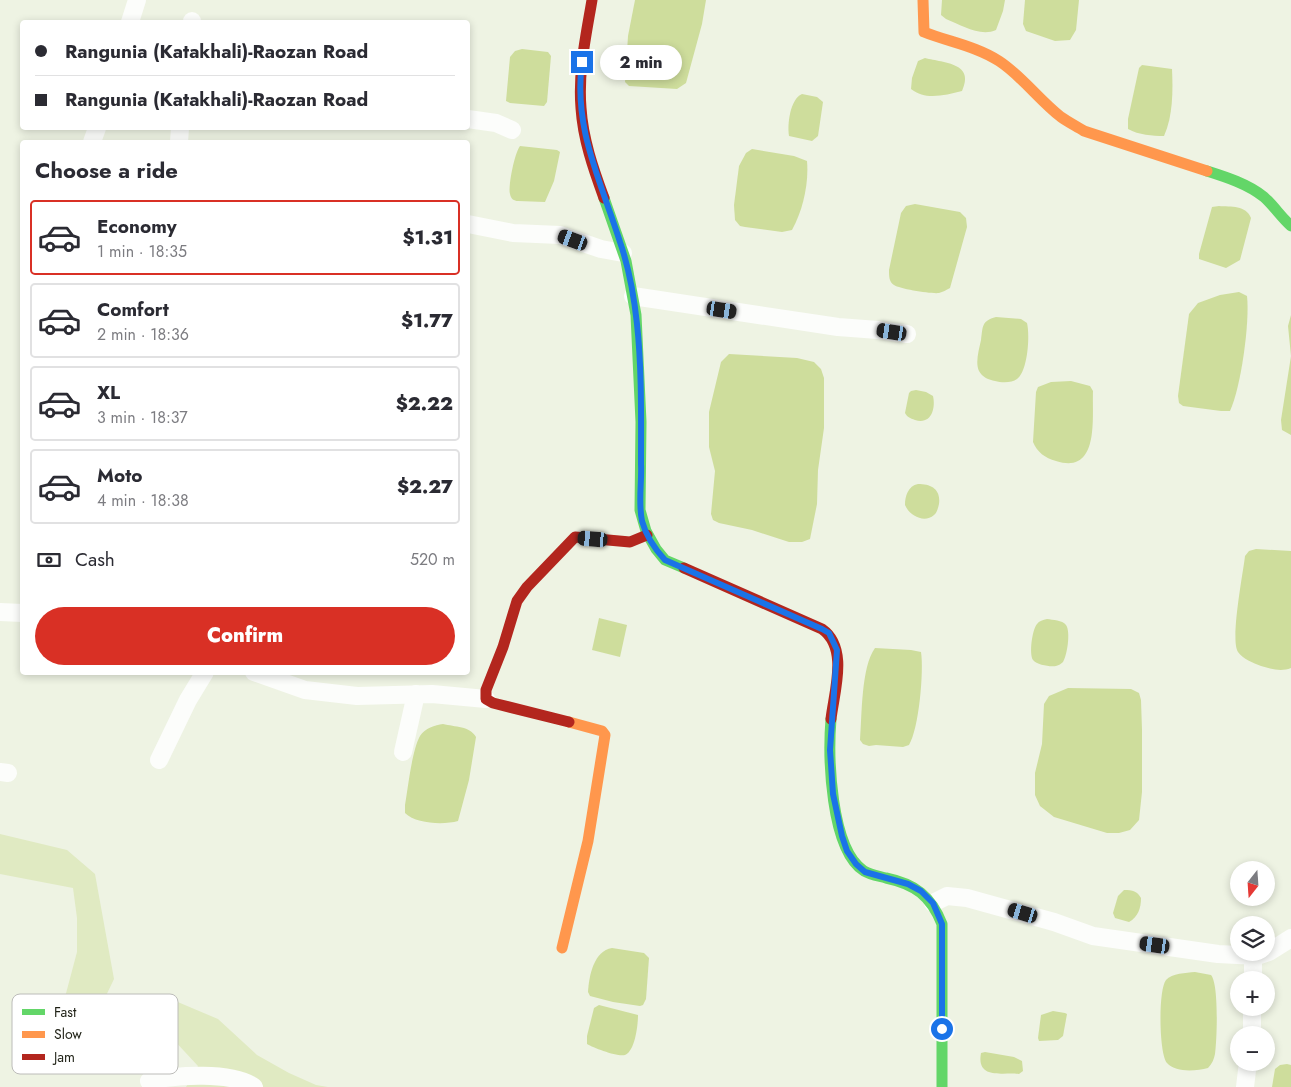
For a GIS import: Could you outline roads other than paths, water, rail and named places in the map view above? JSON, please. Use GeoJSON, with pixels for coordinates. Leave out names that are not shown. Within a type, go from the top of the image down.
{"type":"FeatureCollection","features":[{"type":"Feature","properties":{"kind":"main road"},"geometry":{"type":"LineString","coordinates":[[592,0],[580,80],[581,110],[590,154],[624,253],[633,296],[637,325],[641,400],[640,510],[647,535],[665,560],[808,622],[829,633],[834,641],[837,658],[830,750],[836,809],[844,844],[856,864],[865,872],[908,884],[921,891],[933,903],[942,924],[942,1087]]}},
{"type":"Feature","properties":{"kind":"main road"},"geometry":{"type":"LineString","coordinates":[[923,0],[924,32],[989,55],[1027,84],[1063,118],[1084,131],[1226,177],[1248,187],[1264,197],[1291,226]]}},
{"type":"Feature","properties":{"kind":"main road"},"geometry":{"type":"LineString","coordinates":[[562,948],[588,841],[605,735],[602,731],[591,727],[493,703],[486,699],[486,690],[503,647],[517,601],[527,587],[575,537],[630,542],[647,535]]}},
{"type":"Feature","properties":{"kind":"street"},"geometry":{"type":"LineString","coordinates":[[131,20],[137,0]]}},
{"type":"Feature","properties":{"kind":"street"},"geometry":{"type":"LineString","coordinates":[[470,119],[496,123],[512,130]]}},
{"type":"Feature","properties":{"kind":"street"},"geometry":{"type":"LineString","coordinates":[[470,224],[513,233],[560,235],[601,249],[624,253]]}},
{"type":"Feature","properties":{"kind":"street"},"geometry":{"type":"LineString","coordinates":[[633,296],[838,327],[907,334]]}},
{"type":"Feature","properties":{"kind":"street"},"geometry":{"type":"LineString","coordinates":[[0,612],[20,613]]}},
{"type":"Feature","properties":{"kind":"street"},"geometry":{"type":"LineString","coordinates":[[159,760],[202,675]]}},
{"type":"Feature","properties":{"kind":"street"},"geometry":{"type":"LineString","coordinates":[[262,675],[305,690],[357,696],[432,694],[486,699]]}},
{"type":"Feature","properties":{"kind":"street"},"geometry":{"type":"LineString","coordinates":[[403,752],[416,694]]}},
{"type":"Feature","properties":{"kind":"street"},"geometry":{"type":"LineString","coordinates":[[933,903],[947,896],[967,898],[1093,936],[1230,955]]}},
{"type":"Feature","properties":{"kind":"street"},"geometry":{"type":"LineString","coordinates":[[1275,948],[1291,938]]}},
{"type":"Feature","properties":{"kind":"street"},"geometry":{"type":"LineString","coordinates":[[1245,1087],[1247,1071]]}},
{"type":"Feature","properties":{"kind":"street"},"geometry":{"type":"LineString","coordinates":[[149,1082],[165,1077],[179,1076],[222,1077],[249,1083],[254,1087]]}}]}
